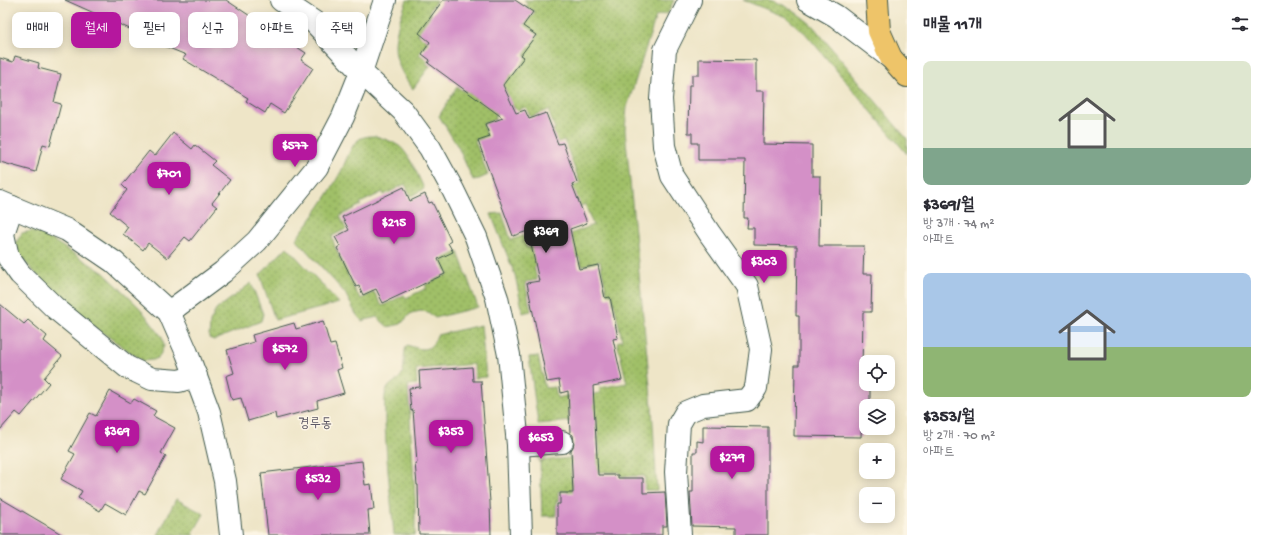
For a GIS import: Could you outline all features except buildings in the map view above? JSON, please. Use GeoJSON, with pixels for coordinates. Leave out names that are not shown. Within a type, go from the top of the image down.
{"type":"FeatureCollection","features":[{"type":"Feature","properties":{"kind":"main road"},"geometry":{"type":"LineString","coordinates":[[877,0],[879,31],[891,58],[907,76]]}},
{"type":"Feature","properties":{"kind":"street"},"geometry":{"type":"LineString","coordinates":[[281,0],[314,22],[361,72],[403,111],[430,148],[476,237],[497,298],[506,340],[518,445],[521,535]]}},
{"type":"Feature","properties":{"kind":"street"},"geometry":{"type":"LineString","coordinates":[[169,312],[223,272],[257,241],[317,167],[343,117],[361,72],[385,0]]}},
{"type":"Feature","properties":{"kind":"street"},"geometry":{"type":"LineString","coordinates":[[680,535],[676,472],[679,424],[686,412],[703,405],[746,400],[756,388],[761,349],[747,286],[710,234],[672,176],[664,146],[662,99],[665,50],[690,0]]}},
{"type":"Feature","properties":{"kind":"street"},"geometry":{"type":"LineString","coordinates":[[808,0],[836,16],[891,58]]}},
{"type":"Feature","properties":{"kind":"street"},"geometry":{"type":"LineString","coordinates":[[196,376],[179,381],[152,379],[128,367],[55,308],[20,274],[8,257],[3,234],[6,204],[67,230],[114,262],[169,312],[196,376],[209,412],[225,481],[231,535]]}},
{"type":"Feature","properties":{"kind":"street"},"geometry":{"type":"LineString","coordinates":[[518,445],[562,442]]}},
{"type":"Feature","properties":{"kind":"green space"},"geometry":{"type":"Polygon","coordinates":[[[407,0],[437,0],[429,11],[431,14],[417,34],[428,42],[419,54],[428,61],[426,63],[430,66],[413,89],[399,66],[395,46],[398,25],[407,0]]]}},
{"type":"Feature","properties":{"kind":"green space"},"geometry":{"type":"Polygon","coordinates":[[[524,0],[674,0],[668,13],[656,16],[627,107],[625,130],[652,407],[657,490],[645,490],[645,476],[621,476],[620,472],[598,472],[572,476],[573,491],[558,491],[556,516],[542,516],[540,461],[600,455],[596,419],[538,424],[529,357],[538,356],[545,388],[555,387],[557,398],[571,395],[572,398],[600,393],[600,388],[627,383],[617,342],[622,340],[612,294],[607,294],[600,261],[582,266],[579,257],[534,267],[537,280],[525,282],[531,311],[523,313],[515,275],[491,214],[502,213],[511,240],[523,236],[527,248],[593,225],[585,204],[577,208],[569,187],[580,183],[564,140],[553,144],[548,132],[555,129],[548,110],[530,117],[526,107],[517,110],[515,108],[495,115],[496,119],[483,124],[487,136],[475,141],[488,175],[473,180],[458,147],[439,116],[457,87],[464,91],[510,74],[513,76],[527,57],[524,55],[538,35],[525,25],[535,12],[526,6],[528,3],[524,0]]]}},
{"type":"Feature","properties":{"kind":"green space"},"geometry":{"type":"Polygon","coordinates":[[[743,0],[774,1],[786,6],[813,26],[907,139],[907,154],[805,33],[786,17],[743,0]]]}},
{"type":"Feature","properties":{"kind":"green space"},"geometry":{"type":"Polygon","coordinates":[[[369,136],[376,136],[394,143],[402,149],[413,166],[424,189],[411,196],[405,184],[384,195],[383,192],[360,203],[361,205],[340,216],[346,229],[332,236],[335,247],[356,292],[361,299],[374,292],[382,306],[404,295],[406,298],[427,288],[425,285],[448,274],[441,260],[458,252],[478,307],[435,318],[428,312],[421,311],[411,313],[401,324],[388,327],[377,317],[362,321],[356,314],[345,293],[296,239],[329,192],[341,171],[349,152],[358,140],[369,136]]]}},
{"type":"Feature","properties":{"kind":"green space"},"geometry":{"type":"Polygon","coordinates":[[[32,231],[46,236],[104,273],[140,308],[162,337],[164,346],[159,357],[153,360],[143,361],[93,326],[36,274],[16,252],[15,244],[22,233],[32,231]]]}},
{"type":"Feature","properties":{"kind":"green space"},"geometry":{"type":"Polygon","coordinates":[[[287,247],[339,303],[275,320],[260,275],[287,247]]]}},
{"type":"Feature","properties":{"kind":"green space"},"geometry":{"type":"Polygon","coordinates":[[[251,283],[263,314],[261,321],[214,340],[209,338],[210,322],[216,310],[251,283]]]}},
{"type":"Feature","properties":{"kind":"green space"},"geometry":{"type":"Polygon","coordinates":[[[481,325],[486,377],[475,378],[474,364],[416,369],[417,384],[408,385],[415,499],[415,535],[394,535],[387,465],[386,391],[403,372],[405,350],[407,345],[425,349],[432,345],[437,335],[481,325]]]}},
{"type":"Feature","properties":{"kind":"green space"},"geometry":{"type":"Polygon","coordinates":[[[176,499],[204,514],[193,533],[195,535],[158,535],[176,499]]]}},
{"type":"Feature","properties":{"kind":"district","name":"경루동"},"geometry":{"type":"Point","coordinates":[315,422]}}]}
